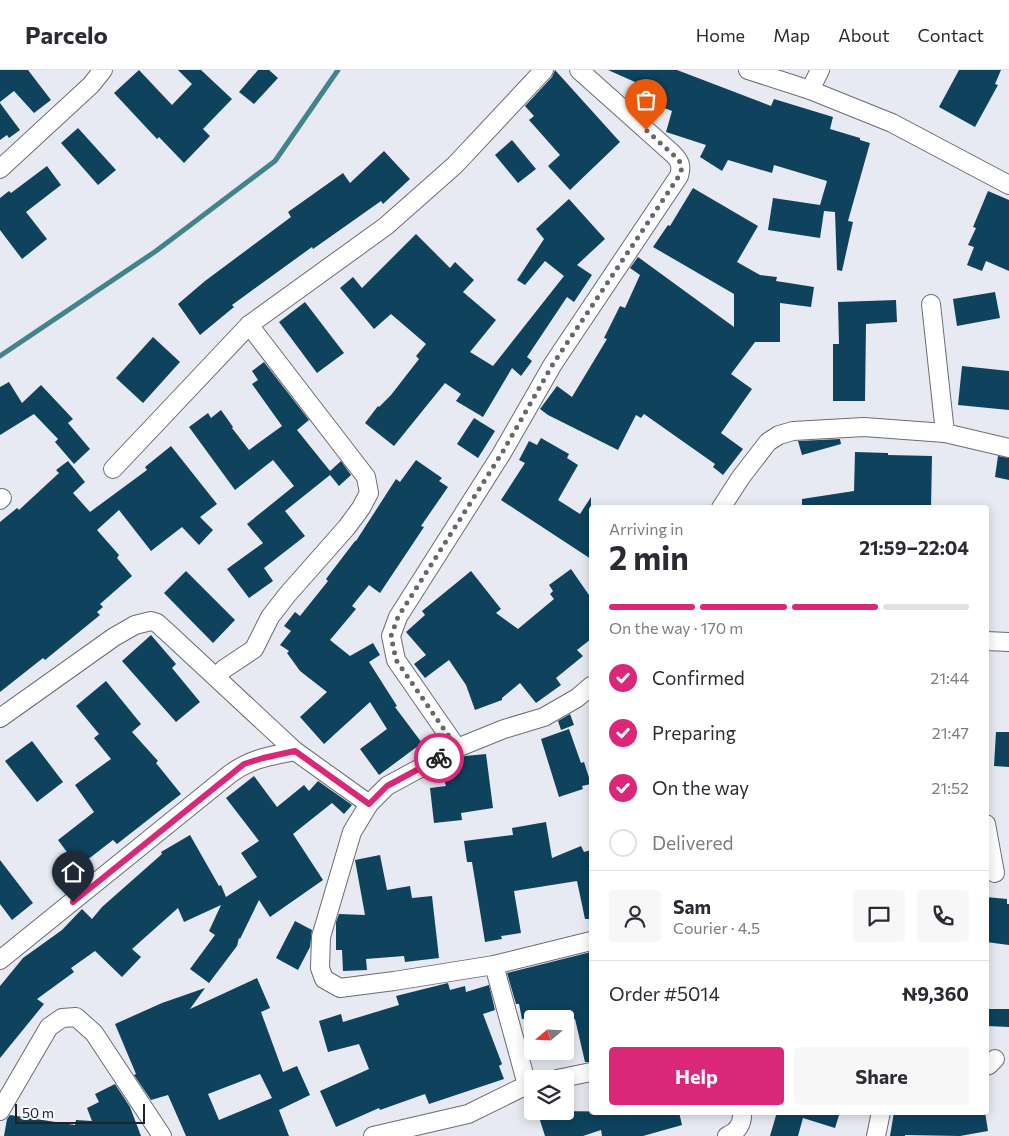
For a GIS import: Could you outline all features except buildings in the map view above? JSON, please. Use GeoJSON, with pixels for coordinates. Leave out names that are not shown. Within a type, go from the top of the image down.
{"type":"FeatureCollection","features":[{"type":"Feature","properties":{"kind":"street"},"geometry":{"type":"LineString","coordinates":[[0,169],[91,85],[104,70]]}},
{"type":"Feature","properties":{"kind":"street"},"geometry":{"type":"LineString","coordinates":[[113,469],[249,325],[386,226],[455,165],[544,70]]}},
{"type":"Feature","properties":{"kind":"street"},"geometry":{"type":"LineString","coordinates":[[457,748],[396,660],[391,636],[398,617],[502,453],[553,364],[679,176],[682,168],[679,160],[673,154],[579,70]]}},
{"type":"Feature","properties":{"kind":"street"},"geometry":{"type":"LineString","coordinates":[[748,70],[810,90],[892,123],[1009,185]]}},
{"type":"Feature","properties":{"kind":"street"},"geometry":{"type":"LineString","coordinates":[[810,90],[820,70]]}},
{"type":"Feature","properties":{"kind":"street"},"geometry":{"type":"LineString","coordinates":[[931,304],[946,433]]}},
{"type":"Feature","properties":{"kind":"street"},"geometry":{"type":"LineString","coordinates":[[216,678],[224,669],[254,649],[270,617],[347,527],[362,508],[369,493],[366,477],[249,325]]}},
{"type":"Feature","properties":{"kind":"street"},"geometry":{"type":"LineString","coordinates":[[723,505],[768,442],[779,435],[793,431],[864,427],[946,433],[1009,448]]}},
{"type":"Feature","properties":{"kind":"street"},"geometry":{"type":"LineString","coordinates":[[0,718],[114,637],[135,624],[151,621],[157,623],[295,751],[369,804]]}},
{"type":"Feature","properties":{"kind":"street"},"geometry":{"type":"LineString","coordinates":[[989,640],[1009,642]]}},
{"type":"Feature","properties":{"kind":"street"},"geometry":{"type":"LineString","coordinates":[[589,688],[577,698],[544,717],[504,729],[457,748],[387,786],[369,804],[352,832],[320,937],[320,968],[324,979],[340,988],[494,965],[589,941]]}},
{"type":"Feature","properties":{"kind":"street"},"geometry":{"type":"LineString","coordinates":[[0,960],[244,764],[295,751]]}},
{"type":"Feature","properties":{"kind":"street"},"geometry":{"type":"LineString","coordinates":[[989,838],[997,874]]}},
{"type":"Feature","properties":{"kind":"street"},"geometry":{"type":"LineString","coordinates":[[494,965],[526,1070]]}},
{"type":"Feature","properties":{"kind":"street"},"geometry":{"type":"LineString","coordinates":[[0,1111],[49,1027],[62,1018],[76,1017],[94,1033],[162,1136]]}},
{"type":"Feature","properties":{"kind":"street"},"geometry":{"type":"LineString","coordinates":[[574,1076],[589,1072]]}},
{"type":"Feature","properties":{"kind":"street"},"geometry":{"type":"LineString","coordinates":[[373,1136],[468,1114],[524,1087]]}},
{"type":"Feature","properties":{"kind":"street"},"geometry":{"type":"LineString","coordinates":[[727,1136],[734,1133],[739,1126],[741,1115]]}},
{"type":"Feature","properties":{"kind":"street"},"geometry":{"type":"LineString","coordinates":[[876,1136],[880,1115]]}},
{"type":"Feature","properties":{"kind":"waterway"},"geometry":{"type":"LineString","coordinates":[[0,356],[156,251],[275,161],[338,70]]}},
{"type":"Feature","properties":{"kind":"way so far"},"geometry":{"type":"LineString","coordinates":[[439,758],[457,748],[396,660],[391,636],[398,617],[502,453],[553,364],[679,176],[682,168],[679,160],[646,130]]}},
{"type":"Feature","properties":{"kind":"route"},"geometry":{"type":"LineString","coordinates":[[73,902],[244,764],[295,751],[369,804],[387,786],[439,758]]}}]}
